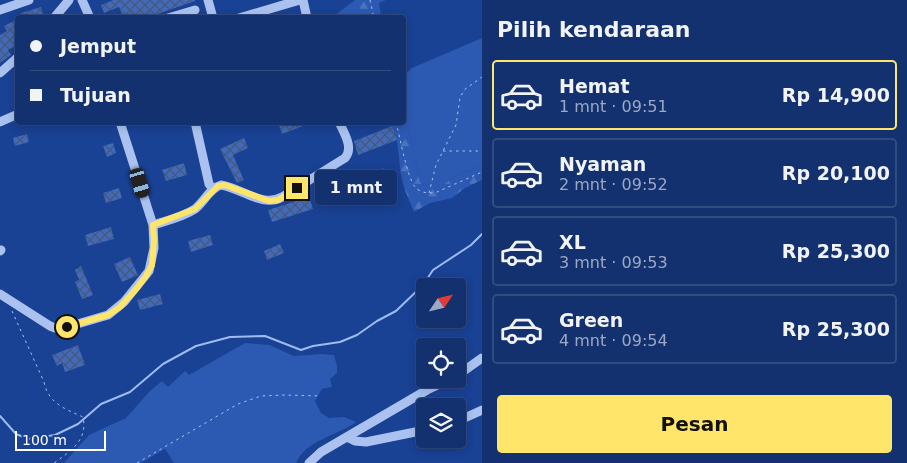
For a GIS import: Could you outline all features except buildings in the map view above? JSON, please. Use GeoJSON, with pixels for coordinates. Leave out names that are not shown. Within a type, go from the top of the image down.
{"type":"FeatureCollection","features":[{"type":"Feature","properties":{"kind":"street"},"geometry":{"type":"LineString","coordinates":[[0,10],[29,0]]}},
{"type":"Feature","properties":{"kind":"street"},"geometry":{"type":"LineString","coordinates":[[56,15],[69,0]]}},
{"type":"Feature","properties":{"kind":"street"},"geometry":{"type":"LineString","coordinates":[[82,0],[89,15]]}},
{"type":"Feature","properties":{"kind":"street"},"geometry":{"type":"LineString","coordinates":[[208,0],[213,15]]}},
{"type":"Feature","properties":{"kind":"street"},"geometry":{"type":"LineString","coordinates":[[249,15],[301,0],[307,15]]}},
{"type":"Feature","properties":{"kind":"street"},"geometry":{"type":"LineString","coordinates":[[178,15],[195,10]]}},
{"type":"Feature","properties":{"kind":"street"},"geometry":{"type":"LineString","coordinates":[[0,73],[15,60]]}},
{"type":"Feature","properties":{"kind":"street"},"geometry":{"type":"LineString","coordinates":[[0,122],[15,115]]}},
{"type":"Feature","properties":{"kind":"street"},"geometry":{"type":"LineString","coordinates":[[4,297],[50,326],[55,328],[67,327],[108,315],[124,302],[149,271],[154,248],[153,225],[121,125]]}},
{"type":"Feature","properties":{"kind":"street"},"geometry":{"type":"LineString","coordinates":[[197,125],[209,184],[213,189]]}},
{"type":"Feature","properties":{"kind":"street"},"geometry":{"type":"LineString","coordinates":[[153,225],[190,212],[218,186],[225,185],[264,200],[278,200],[348,155],[349,146],[340,125]]}},
{"type":"Feature","properties":{"kind":"street"},"geometry":{"type":"LineString","coordinates":[[466,370],[482,358]]}},
{"type":"Feature","properties":{"kind":"street"},"geometry":{"type":"LineString","coordinates":[[309,463],[321,452],[431,388]]}},
{"type":"Feature","properties":{"kind":"street"},"geometry":{"type":"LineString","coordinates":[[466,417],[482,410]]}},
{"type":"Feature","properties":{"kind":"street"},"geometry":{"type":"LineString","coordinates":[[347,437],[355,441],[366,442],[416,432]]}},
{"type":"Feature","properties":{"kind":"path"},"geometry":{"type":"LineString","coordinates":[[370,0],[373,15]]}},
{"type":"Feature","properties":{"kind":"path"},"geometry":{"type":"LineString","coordinates":[[429,193],[436,165],[456,125],[460,98],[464,90],[482,77]]}},
{"type":"Feature","properties":{"kind":"path"},"geometry":{"type":"LineString","coordinates":[[397,125],[412,182],[419,191],[438,192],[482,172]]}},
{"type":"Feature","properties":{"kind":"path"},"geometry":{"type":"LineString","coordinates":[[443,151],[482,151]]}},
{"type":"Feature","properties":{"kind":"path"},"geometry":{"type":"LineString","coordinates":[[4,297],[44,382],[46,392],[57,404],[83,417],[85,426],[82,440],[54,463]]}},
{"type":"Feature","properties":{"kind":"path"},"geometry":{"type":"LineString","coordinates":[[136,463],[238,404],[262,396],[285,394],[321,396]]}},
{"type":"Feature","properties":{"kind":"green space"},"geometry":{"type":"Polygon","coordinates":[[[355,0],[386,0],[379,3],[381,15],[338,15],[355,0]]]}},
{"type":"Feature","properties":{"kind":"green space"},"geometry":{"type":"Polygon","coordinates":[[[482,38],[482,163],[472,170],[460,173],[441,186],[424,186],[420,182],[406,124],[406,73],[412,68],[482,38]]]}},
{"type":"Feature","properties":{"kind":"green space"},"geometry":{"type":"Polygon","coordinates":[[[406,124],[420,182],[424,186],[441,186],[460,173],[472,170],[482,163],[482,180],[465,188],[452,198],[430,203],[414,212],[403,183],[397,140],[391,125],[406,124]]]}},
{"type":"Feature","properties":{"kind":"green space"},"geometry":{"type":"Polygon","coordinates":[[[245,343],[269,345],[294,356],[334,355],[337,373],[330,379],[332,387],[322,389],[315,401],[321,413],[329,418],[344,417],[356,422],[314,444],[301,455],[296,463],[174,463],[165,449],[141,463],[64,463],[89,435],[126,418],[150,391],[162,381],[168,387],[185,371],[189,375],[245,343]]]}},
{"type":"Feature","properties":{"kind":"waterway"},"geometry":{"type":"LineString","coordinates":[[0,416],[16,434],[28,439],[55,435],[78,424],[101,404],[130,392],[163,364],[196,346],[230,337],[265,336],[301,350],[313,346],[340,342],[357,335],[396,311],[423,285],[433,270],[471,245],[482,234]]}},
{"type":"Feature","properties":{"kind":"route"},"geometry":{"type":"LineString","coordinates":[[67,327],[108,315],[120,307],[137,288],[152,265],[154,248],[153,225],[195,209],[215,187],[225,185],[269,201],[278,200],[297,188]]}}]}
